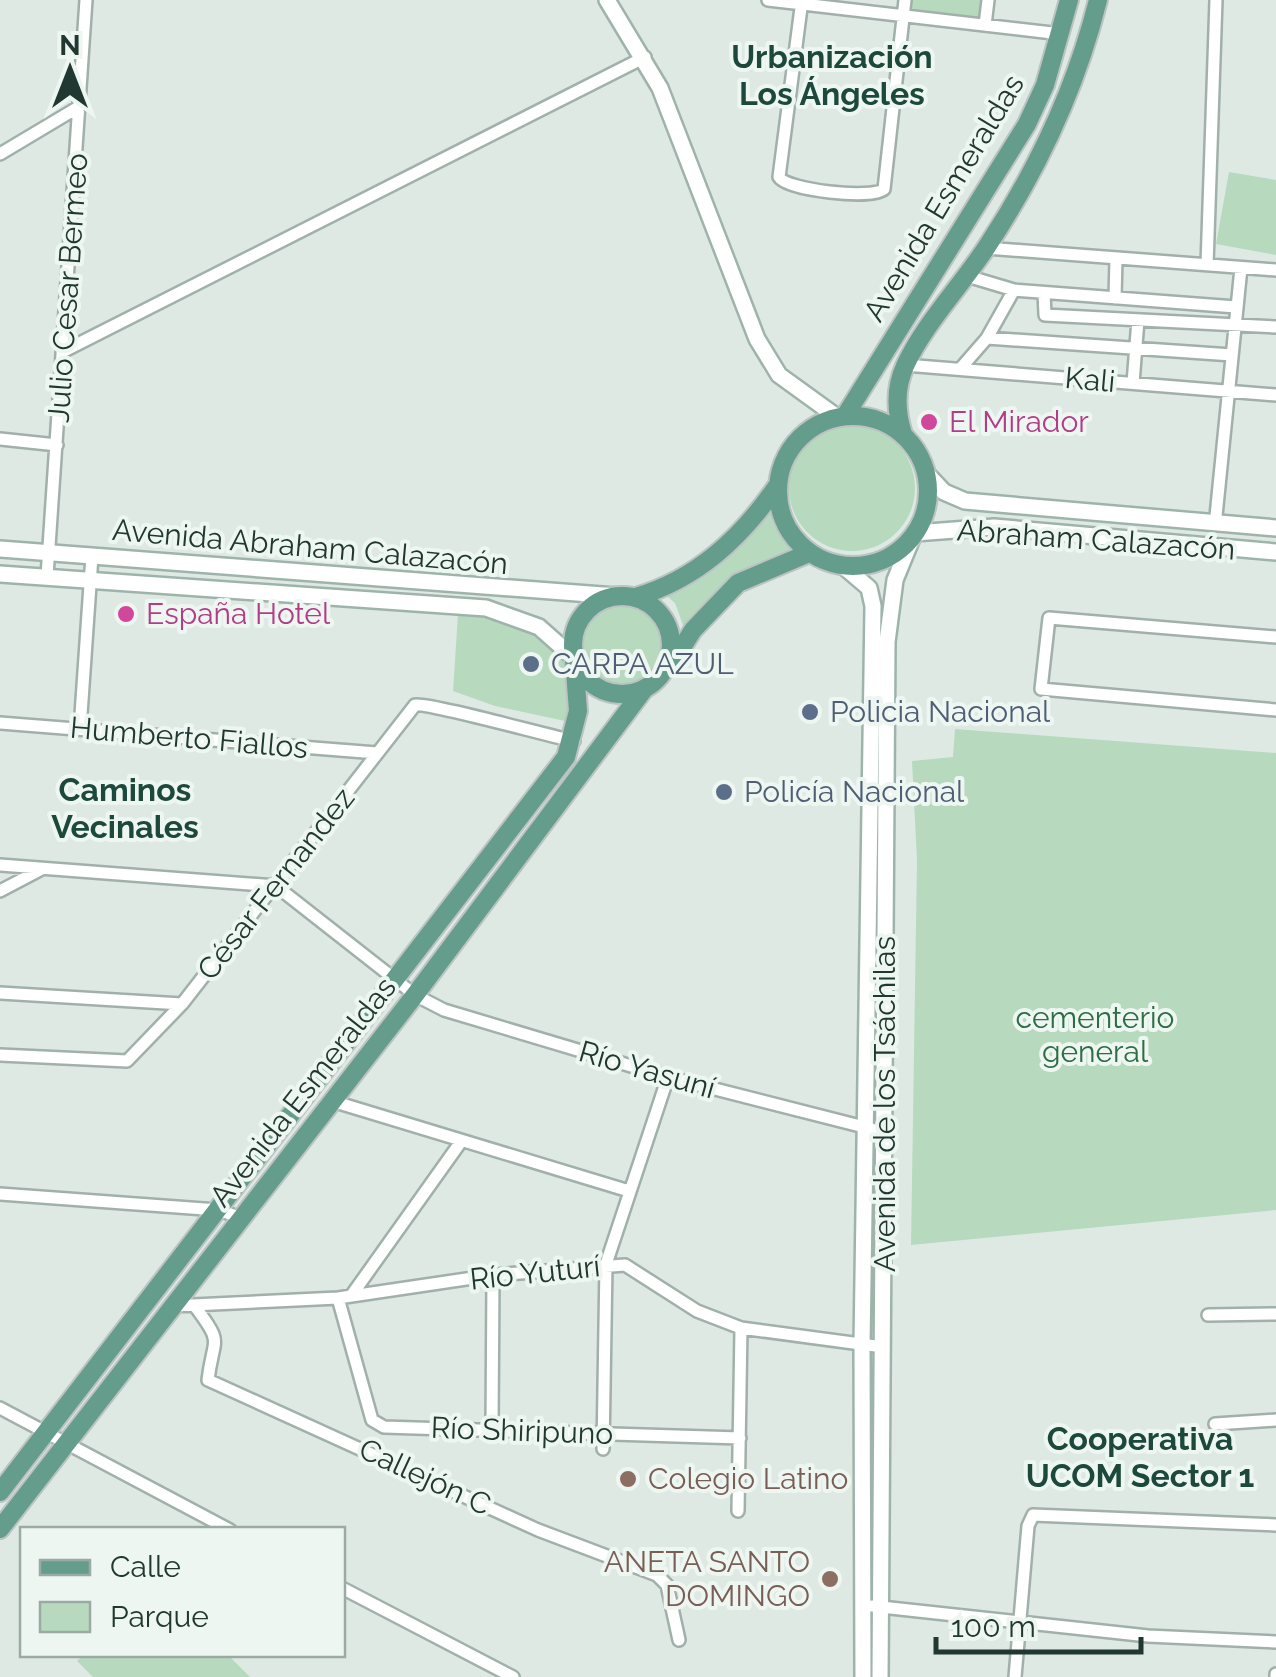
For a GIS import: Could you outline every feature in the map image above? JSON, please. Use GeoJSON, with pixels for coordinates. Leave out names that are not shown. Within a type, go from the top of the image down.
{"type":"FeatureCollection","features":[{"type":"Feature","properties":{"kind":"main road"},"geometry":{"type":"LineString","coordinates":[[607,0],[645,57],[757,339],[779,374],[841,416],[886,423],[903,434],[926,473],[926,504],[914,534],[882,560],[842,565],[810,552],[785,523],[777,486],[780,467],[802,434],[841,416]]}},
{"type":"Feature","properties":{"kind":"main road","name":"Avenida Esmeraldas"},"geometry":{"type":"LineString","coordinates":[[841,416],[1027,124],[1061,34],[1069,0]]}},
{"type":"Feature","properties":{"kind":"main road","name":"Avenida Esmeraldas"},"geometry":{"type":"LineString","coordinates":[[903,434],[897,403],[905,365],[986,248],[1046,145],[1080,70],[1098,0]]}},
{"type":"Feature","properties":{"kind":"main road","name":"Abraham Calazacón"},"geometry":{"type":"LineString","coordinates":[[926,473],[944,492],[965,501],[1276,528]]}},
{"type":"Feature","properties":{"kind":"main road"},"geometry":{"type":"LineString","coordinates":[[574,741],[578,711],[573,641],[586,611],[616,596],[636,597],[686,578],[709,562],[761,509],[777,486]]}},
{"type":"Feature","properties":{"kind":"main road","name":"Abraham Calazacón"},"geometry":{"type":"LineString","coordinates":[[914,534],[994,526],[1276,552]]}},
{"type":"Feature","properties":{"kind":"main road","name":"Avenida de los Tsáchilas"},"geometry":{"type":"LineString","coordinates":[[880,1677],[887,642],[896,580],[914,534]]}},
{"type":"Feature","properties":{"kind":"main road","name":"Avenida Abraham Calazacón"},"geometry":{"type":"LineString","coordinates":[[0,549],[616,596]]}},
{"type":"Feature","properties":{"kind":"main road","name":"Avenida Esmeraldas"},"geometry":{"type":"LineString","coordinates":[[0,1528],[652,683],[678,658],[693,630],[738,583],[810,552]]}},
{"type":"Feature","properties":{"kind":"main road","name":"Avenida de los Tsáchilas"},"geometry":{"type":"LineString","coordinates":[[842,565],[869,588],[873,606],[862,1344],[863,1677]]}},
{"type":"Feature","properties":{"kind":"main road","name":"Avenida Abraham Calazacón"},"geometry":{"type":"LineString","coordinates":[[0,574],[486,608],[539,627],[574,658]]}},
{"type":"Feature","properties":{"kind":"main road"},"geometry":{"type":"LineString","coordinates":[[574,658],[595,686],[628,694],[652,683],[672,647],[670,630],[662,616],[636,597]]}},
{"type":"Feature","properties":{"kind":"main road","name":"Avenida Esmeraldas"},"geometry":{"type":"LineString","coordinates":[[0,1492],[503,845],[574,741]]}},
{"type":"Feature","properties":{"kind":"street","name":"Julio Cesar Bermeo"},"geometry":{"type":"LineString","coordinates":[[46,576],[82,104],[86,0]]}},
{"type":"Feature","properties":{"kind":"street"},"geometry":{"type":"LineString","coordinates":[[768,0],[1061,34]]}},
{"type":"Feature","properties":{"kind":"street"},"geometry":{"type":"LineString","coordinates":[[802,2],[782,184],[878,195],[884,189],[904,0]]}},
{"type":"Feature","properties":{"kind":"street"},"geometry":{"type":"LineString","coordinates":[[985,25],[988,0]]}},
{"type":"Feature","properties":{"kind":"street"},"geometry":{"type":"LineString","coordinates":[[1207,265],[1216,0]]}},
{"type":"Feature","properties":{"kind":"street"},"geometry":{"type":"LineString","coordinates":[[64,351],[645,57]]}},
{"type":"Feature","properties":{"kind":"street"},"geometry":{"type":"LineString","coordinates":[[0,154],[82,104]]}},
{"type":"Feature","properties":{"kind":"street"},"geometry":{"type":"LineString","coordinates":[[986,248],[1276,270]]}},
{"type":"Feature","properties":{"kind":"street"},"geometry":{"type":"LineString","coordinates":[[1114,298],[1116,258]]}},
{"type":"Feature","properties":{"kind":"street"},"geometry":{"type":"LineString","coordinates":[[1216,516],[1240,268]]}},
{"type":"Feature","properties":{"kind":"street"},"geometry":{"type":"LineString","coordinates":[[967,276],[1014,290],[1236,307]]}},
{"type":"Feature","properties":{"kind":"street"},"geometry":{"type":"LineString","coordinates":[[960,369],[987,338],[1014,290]]}},
{"type":"Feature","properties":{"kind":"street"},"geometry":{"type":"LineString","coordinates":[[1043,340],[1044,293]]}},
{"type":"Feature","properties":{"kind":"street"},"geometry":{"type":"LineString","coordinates":[[1045,315],[1276,328]]}},
{"type":"Feature","properties":{"kind":"street"},"geometry":{"type":"LineString","coordinates":[[1132,383],[1138,320]]}},
{"type":"Feature","properties":{"kind":"street"},"geometry":{"type":"LineString","coordinates":[[987,338],[1232,355]]}},
{"type":"Feature","properties":{"kind":"street","name":"Kali"},"geometry":{"type":"LineString","coordinates":[[905,365],[1276,395]]}},
{"type":"Feature","properties":{"kind":"street"},"geometry":{"type":"LineString","coordinates":[[0,439],[57,445]]}},
{"type":"Feature","properties":{"kind":"street"},"geometry":{"type":"LineString","coordinates":[[80,728],[92,556]]}},
{"type":"Feature","properties":{"kind":"street"},"geometry":{"type":"LineString","coordinates":[[1276,637],[1049,618],[1042,693],[1276,710]]}},
{"type":"Feature","properties":{"kind":"street","name":"César Fernandez"},"geometry":{"type":"LineString","coordinates":[[0,1055],[128,1061],[182,1004],[377,753],[420,704],[574,741]]}},
{"type":"Feature","properties":{"kind":"street","name":"Humberto Fiallos"},"geometry":{"type":"LineString","coordinates":[[0,723],[377,753]]}},
{"type":"Feature","properties":{"kind":"street"},"geometry":{"type":"LineString","coordinates":[[0,865],[276,886]]}},
{"type":"Feature","properties":{"kind":"street"},"geometry":{"type":"LineString","coordinates":[[0,891],[44,868]]}},
{"type":"Feature","properties":{"kind":"street","name":"Río Yasuní"},"geometry":{"type":"LineString","coordinates":[[276,886],[415,995],[444,1010],[668,1077],[884,1130]]}},
{"type":"Feature","properties":{"kind":"street"},"geometry":{"type":"LineString","coordinates":[[0,992],[182,1004]]}},
{"type":"Feature","properties":{"kind":"street"},"geometry":{"type":"LineString","coordinates":[[603,1449],[606,1264],[668,1077]]}},
{"type":"Feature","properties":{"kind":"street"},"geometry":{"type":"LineString","coordinates":[[332,1101],[629,1191]]}},
{"type":"Feature","properties":{"kind":"street"},"geometry":{"type":"LineString","coordinates":[[345,1297],[460,1142]]}},
{"type":"Feature","properties":{"kind":"street"},"geometry":{"type":"LineString","coordinates":[[0,1194],[218,1210],[238,1217]]}},
{"type":"Feature","properties":{"kind":"street","name":"Río Yuturí"},"geometry":{"type":"LineString","coordinates":[[172,1306],[345,1297],[493,1275],[625,1265],[697,1311],[740,1328],[883,1347]]}},
{"type":"Feature","properties":{"kind":"street"},"geometry":{"type":"LineString","coordinates":[[492,1428],[493,1275]]}},
{"type":"Feature","properties":{"kind":"street","name":"Río Shiripuno"},"geometry":{"type":"LineString","coordinates":[[345,1297],[377,1424],[740,1438]]}},
{"type":"Feature","properties":{"kind":"street","name":"Callejón C"},"geometry":{"type":"LineString","coordinates":[[194,1305],[213,1330],[218,1346],[208,1380],[538,1530],[657,1575],[667,1585],[678,1640]]}},
{"type":"Feature","properties":{"kind":"street"},"geometry":{"type":"LineString","coordinates":[[1208,1315],[1276,1314]]}},
{"type":"Feature","properties":{"kind":"street"},"geometry":{"type":"LineString","coordinates":[[738,1510],[740,1328]]}},
{"type":"Feature","properties":{"kind":"street"},"geometry":{"type":"LineString","coordinates":[[0,1408],[224,1527]]}},
{"type":"Feature","properties":{"kind":"street"},"geometry":{"type":"LineString","coordinates":[[1215,1424],[1276,1420]]}},
{"type":"Feature","properties":{"kind":"street"},"geometry":{"type":"LineString","coordinates":[[1016,1677],[1028,1526],[1033,1515],[1276,1525]]}},
{"type":"Feature","properties":{"kind":"street"},"geometry":{"type":"LineString","coordinates":[[345,1590],[512,1677]]}},
{"type":"Feature","properties":{"kind":"street"},"geometry":{"type":"LineString","coordinates":[[863,1605],[1276,1642]]}},
{"type":"Feature","properties":{"kind":"street"},"geometry":{"type":"LineString","coordinates":[[478,1677],[488,1664]]}},
{"type":"Feature","properties":{"kind":"green space"},"geometry":{"type":"Polygon","coordinates":[[[905,0],[988,0],[985,25],[903,17],[905,0]]]}},
{"type":"Feature","properties":{"kind":"green space"},"geometry":{"type":"Polygon","coordinates":[[[1229,172],[1276,180],[1276,255],[1216,244],[1229,172]]]}},
{"type":"Feature","properties":{"kind":"green space"},"geometry":{"type":"Polygon","coordinates":[[[852,425],[876,430],[897,443],[910,464],[915,488],[910,512],[897,533],[876,546],[852,551],[828,546],[807,533],[794,512],[789,488],[794,464],[807,443],[828,430],[852,425]]]}},
{"type":"Feature","properties":{"kind":"green space"},"geometry":{"type":"Polygon","coordinates":[[[772,508],[774,526],[795,548],[724,583],[684,628],[675,603],[659,589],[720,555],[772,508]]]}},
{"type":"Feature","properties":{"kind":"green space"},"geometry":{"type":"Polygon","coordinates":[[[614,604],[630,604],[655,622],[662,644],[659,659],[644,677],[630,684],[614,684],[589,666],[582,652],[582,636],[600,611],[614,604]]]}},
{"type":"Feature","properties":{"kind":"green space"},"geometry":{"type":"Polygon","coordinates":[[[458,614],[527,629],[558,652],[567,670],[565,721],[495,706],[453,691],[458,614]]]}},
{"type":"Feature","properties":{"kind":"green space","name":"cementerio general"},"geometry":{"type":"Polygon","coordinates":[[[955,729],[1276,753],[1276,1210],[911,1245],[917,860],[912,761],[953,757],[955,729]]]}},
{"type":"Feature","properties":{"kind":"green space"},"geometry":{"type":"Polygon","coordinates":[[[81,1657],[230,1657],[250,1677],[93,1677],[77,1661],[81,1657]]]}},
{"type":"Feature","properties":{"kind":"place","name":"El Mirador"},"geometry":{"type":"Point","coordinates":[929,422]}},
{"type":"Feature","properties":{"kind":"place","name":"España Hotel"},"geometry":{"type":"Point","coordinates":[126,614]}},
{"type":"Feature","properties":{"kind":"place","name":"CARPA AZUL"},"geometry":{"type":"Point","coordinates":[531,664]}},
{"type":"Feature","properties":{"kind":"place","name":"Policia Nacional"},"geometry":{"type":"Point","coordinates":[810,712]}},
{"type":"Feature","properties":{"kind":"place","name":"Policía Nacional"},"geometry":{"type":"Point","coordinates":[724,792]}},
{"type":"Feature","properties":{"kind":"place","name":"Colegio Latino"},"geometry":{"type":"Point","coordinates":[628,1479]}},
{"type":"Feature","properties":{"kind":"place","name":"ANETA SANTO DOMINGO"},"geometry":{"type":"Point","coordinates":[830,1579]}},
{"type":"Feature","properties":{"kind":"district","name":"Urbanización Los Ángeles"},"geometry":{"type":"Point","coordinates":[832,76]}},
{"type":"Feature","properties":{"kind":"district","name":"Caminos Vecinales"},"geometry":{"type":"Point","coordinates":[125,808]}},
{"type":"Feature","properties":{"kind":"district","name":"Cooperativa UCOM Sector 1"},"geometry":{"type":"Point","coordinates":[1140,1458]}}]}
